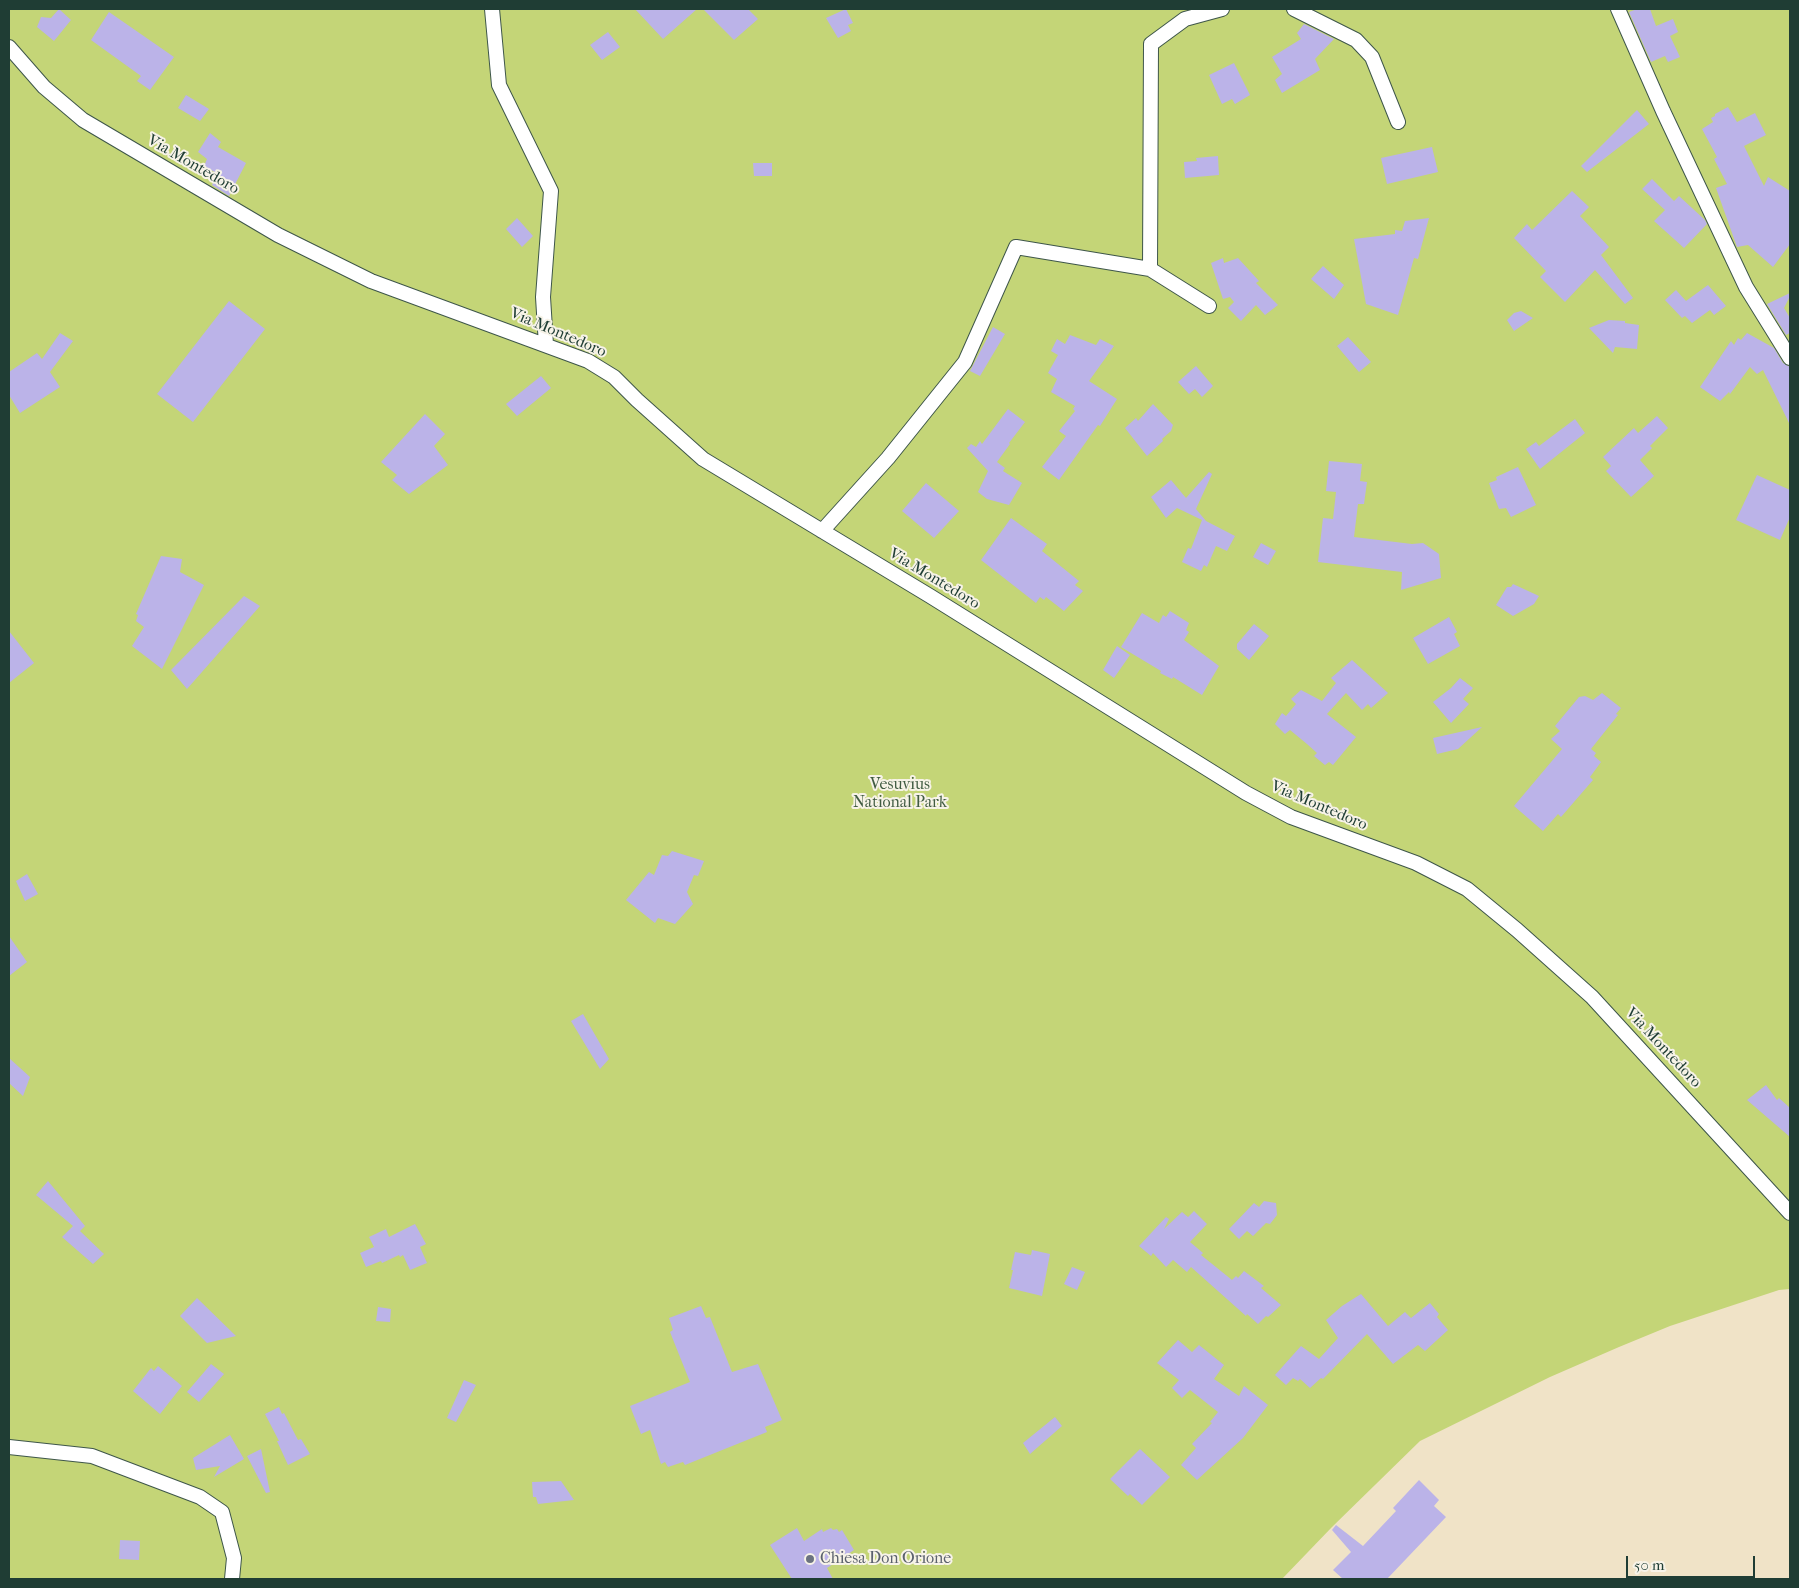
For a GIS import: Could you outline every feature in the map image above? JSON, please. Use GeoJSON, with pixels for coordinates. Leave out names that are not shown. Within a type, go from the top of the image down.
{"type":"FeatureCollection","features":[{"type":"Feature","properties":{"kind":"street"},"geometry":{"type":"LineString","coordinates":[[492,9],[499,85],[551,191],[543,297],[546,345]]}},
{"type":"Feature","properties":{"kind":"street"},"geometry":{"type":"LineString","coordinates":[[1150,269],[1151,44],[1194,12],[1222,9]]}},
{"type":"Feature","properties":{"kind":"street"},"geometry":{"type":"LineString","coordinates":[[1294,9],[1356,40],[1372,58],[1398,122]]}},
{"type":"Feature","properties":{"kind":"street"},"geometry":{"type":"LineString","coordinates":[[1618,9],[1663,111],[1746,287],[1790,358]]}},
{"type":"Feature","properties":{"kind":"street","name":"Via Montedoro"},"geometry":{"type":"LineString","coordinates":[[9,47],[44,87],[83,120],[278,235],[371,281],[588,361],[614,377],[703,460],[930,596],[1246,792],[1291,817],[1416,863],[1467,889],[1517,930],[1592,998],[1790,1213]]}},
{"type":"Feature","properties":{"kind":"street"},"geometry":{"type":"LineString","coordinates":[[822,531],[888,458],[965,362],[1016,248],[1150,269],[1209,306]]}},
{"type":"Feature","properties":{"kind":"street"},"geometry":{"type":"LineString","coordinates":[[9,1447],[92,1456],[200,1497],[222,1512],[234,1558],[232,1579]]}},
{"type":"Feature","properties":{"kind":"green space","name":"Vesuvius National Park"},"geometry":{"type":"Polygon","coordinates":[[[9,9],[1790,9],[1790,1289],[1779,1290],[1670,1326],[1550,1377],[1420,1441],[1282,1579],[9,1579],[9,9]]]}},
{"type":"Feature","properties":{"kind":"building"},"geometry":{"type":"Polygon","coordinates":[[[59,9],[71,20],[54,41],[37,27],[41,17],[51,18],[59,9]]]}},
{"type":"Feature","properties":{"kind":"building"},"geometry":{"type":"Polygon","coordinates":[[[635,9],[697,9],[663,39],[635,9]]]}},
{"type":"Feature","properties":{"kind":"building"},"geometry":{"type":"Polygon","coordinates":[[[703,9],[748,9],[758,19],[734,40],[703,9]]]}},
{"type":"Feature","properties":{"kind":"building"},"geometry":{"type":"Polygon","coordinates":[[[846,9],[853,23],[848,25],[851,31],[838,38],[826,18],[846,9]]]}},
{"type":"Feature","properties":{"kind":"building"},"geometry":{"type":"Polygon","coordinates":[[[1637,9],[1650,9],[1656,26],[1673,19],[1678,32],[1670,36],[1680,57],[1668,62],[1665,56],[1651,62],[1629,12],[1637,9]]]}},
{"type":"Feature","properties":{"kind":"building"},"geometry":{"type":"Polygon","coordinates":[[[109,12],[174,57],[150,90],[137,81],[141,76],[91,40],[109,12]]]}},
{"type":"Feature","properties":{"kind":"building"},"geometry":{"type":"Polygon","coordinates":[[[1304,24],[1334,39],[1315,59],[1320,70],[1282,93],[1275,80],[1282,74],[1272,57],[1301,39],[1297,33],[1304,24]]]}},
{"type":"Feature","properties":{"kind":"building"},"geometry":{"type":"Polygon","coordinates":[[[608,32],[620,47],[602,60],[590,45],[608,32]]]}},
{"type":"Feature","properties":{"kind":"building"},"geometry":{"type":"Polygon","coordinates":[[[1234,63],[1250,95],[1235,104],[1232,99],[1222,104],[1209,75],[1234,63]]]}},
{"type":"Feature","properties":{"kind":"building"},"geometry":{"type":"Polygon","coordinates":[[[186,95],[209,109],[200,121],[178,108],[186,95]]]}},
{"type":"Feature","properties":{"kind":"building"},"geometry":{"type":"Polygon","coordinates":[[[1728,107],[1737,122],[1755,113],[1766,135],[1744,146],[1764,186],[1768,177],[1790,191],[1790,244],[1773,267],[1748,245],[1737,247],[1716,188],[1727,184],[1714,159],[1717,157],[1702,129],[1713,122],[1711,118],[1715,114],[1728,107]]]}},
{"type":"Feature","properties":{"kind":"building"},"geometry":{"type":"Polygon","coordinates":[[[1637,110],[1649,124],[1587,172],[1581,166],[1637,110]]]}},
{"type":"Feature","properties":{"kind":"building"},"geometry":{"type":"Polygon","coordinates":[[[210,133],[221,142],[218,147],[246,163],[229,196],[212,185],[218,174],[204,166],[207,159],[198,152],[210,133]]]}},
{"type":"Feature","properties":{"kind":"building"},"geometry":{"type":"Polygon","coordinates":[[[1432,147],[1438,172],[1387,184],[1381,158],[1432,147]]]}},
{"type":"Feature","properties":{"kind":"building"},"geometry":{"type":"Polygon","coordinates":[[[1218,156],[1219,175],[1185,178],[1184,162],[1197,161],[1196,158],[1218,156]]]}},
{"type":"Feature","properties":{"kind":"building"},"geometry":{"type":"Polygon","coordinates":[[[753,163],[772,163],[772,176],[754,176],[753,163]]]}},
{"type":"Feature","properties":{"kind":"building"},"geometry":{"type":"Polygon","coordinates":[[[1652,179],[1674,201],[1679,196],[1707,224],[1684,248],[1654,221],[1665,210],[1642,189],[1652,179]]]}},
{"type":"Feature","properties":{"kind":"building"},"geometry":{"type":"Polygon","coordinates":[[[1572,191],[1589,207],[1580,216],[1609,247],[1601,255],[1633,298],[1625,304],[1595,270],[1565,302],[1540,277],[1546,271],[1514,238],[1527,224],[1532,230],[1572,191]]]}},
{"type":"Feature","properties":{"kind":"building"},"geometry":{"type":"Polygon","coordinates":[[[517,218],[533,236],[522,247],[506,229],[517,218]]]}},
{"type":"Feature","properties":{"kind":"building"},"geometry":{"type":"Polygon","coordinates":[[[1429,218],[1418,259],[1414,258],[1398,315],[1366,304],[1354,239],[1395,234],[1395,230],[1402,231],[1405,221],[1429,218]]]}},
{"type":"Feature","properties":{"kind":"building"},"geometry":{"type":"Polygon","coordinates":[[[1223,258],[1224,263],[1238,258],[1259,281],[1256,283],[1278,305],[1265,315],[1256,305],[1241,321],[1228,308],[1234,302],[1230,297],[1223,299],[1211,263],[1223,258]]]}},
{"type":"Feature","properties":{"kind":"building"},"geometry":{"type":"Polygon","coordinates":[[[1323,266],[1344,285],[1334,299],[1311,279],[1323,266]]]}},
{"type":"Feature","properties":{"kind":"building"},"geometry":{"type":"Polygon","coordinates":[[[1708,285],[1726,306],[1714,315],[1710,310],[1692,323],[1685,316],[1682,318],[1665,300],[1676,290],[1686,301],[1708,285]]]}},
{"type":"Feature","properties":{"kind":"building"},"geometry":{"type":"Polygon","coordinates":[[[1790,293],[1784,308],[1790,318],[1790,333],[1786,335],[1767,304],[1790,293]]]}},
{"type":"Feature","properties":{"kind":"building"},"geometry":{"type":"Polygon","coordinates":[[[229,301],[265,329],[193,422],[157,394],[229,301]]]}},
{"type":"Feature","properties":{"kind":"building"},"geometry":{"type":"Polygon","coordinates":[[[1521,311],[1533,318],[1514,331],[1507,320],[1514,313],[1521,311]]]}},
{"type":"Feature","properties":{"kind":"building"},"geometry":{"type":"Polygon","coordinates":[[[1609,320],[1625,321],[1625,323],[1639,325],[1637,349],[1615,347],[1613,353],[1589,328],[1609,320]]]}},
{"type":"Feature","properties":{"kind":"building"},"geometry":{"type":"Polygon","coordinates":[[[993,327],[1005,334],[980,376],[970,371],[993,327]]]}},
{"type":"Feature","properties":{"kind":"building"},"geometry":{"type":"Polygon","coordinates":[[[60,333],[73,341],[50,372],[60,387],[20,413],[9,395],[9,372],[37,353],[42,359],[60,333]]]}},
{"type":"Feature","properties":{"kind":"building"},"geometry":{"type":"Polygon","coordinates":[[[1747,333],[1774,348],[1783,363],[1790,367],[1790,425],[1763,370],[1757,374],[1750,367],[1730,394],[1729,392],[1720,401],[1700,387],[1731,341],[1734,345],[1738,338],[1741,340],[1747,333]]]}},
{"type":"Feature","properties":{"kind":"building"},"geometry":{"type":"Polygon","coordinates":[[[1070,335],[1096,345],[1100,339],[1114,346],[1089,381],[1117,399],[1100,426],[1098,425],[1059,480],[1042,467],[1066,436],[1059,431],[1075,411],[1073,409],[1075,406],[1051,392],[1057,379],[1048,373],[1058,355],[1051,351],[1057,339],[1065,344],[1070,335]]]}},
{"type":"Feature","properties":{"kind":"building"},"geometry":{"type":"Polygon","coordinates":[[[1348,337],[1371,362],[1359,372],[1337,346],[1348,337]]]}},
{"type":"Feature","properties":{"kind":"building"},"geometry":{"type":"Polygon","coordinates":[[[1196,366],[1213,386],[1202,397],[1195,389],[1189,394],[1178,382],[1196,366]]]}},
{"type":"Feature","properties":{"kind":"building"},"geometry":{"type":"Polygon","coordinates":[[[541,376],[551,388],[517,416],[506,404],[541,376]]]}},
{"type":"Feature","properties":{"kind":"building"},"geometry":{"type":"Polygon","coordinates":[[[1153,404],[1173,425],[1171,431],[1162,439],[1163,441],[1147,456],[1125,428],[1136,418],[1138,421],[1153,404]]]}},
{"type":"Feature","properties":{"kind":"building"},"geometry":{"type":"Polygon","coordinates":[[[1008,409],[1025,422],[997,462],[1005,468],[1003,471],[1022,483],[1009,505],[987,499],[978,492],[988,471],[967,448],[971,444],[976,447],[980,441],[982,444],[1008,409]]]}},
{"type":"Feature","properties":{"kind":"building"},"geometry":{"type":"Polygon","coordinates":[[[425,414],[445,434],[434,446],[448,465],[409,494],[392,480],[397,475],[381,462],[425,414]]]}},
{"type":"Feature","properties":{"kind":"building"},"geometry":{"type":"Polygon","coordinates":[[[1657,416],[1668,428],[1650,446],[1652,448],[1640,460],[1654,476],[1631,497],[1606,471],[1611,466],[1603,457],[1634,428],[1638,433],[1657,416]]]}},
{"type":"Feature","properties":{"kind":"building"},"geometry":{"type":"Polygon","coordinates":[[[1575,419],[1585,433],[1540,469],[1526,449],[1536,442],[1539,446],[1575,419]]]}},
{"type":"Feature","properties":{"kind":"building"},"geometry":{"type":"Polygon","coordinates":[[[1329,461],[1362,464],[1360,481],[1367,482],[1364,504],[1358,504],[1354,537],[1412,544],[1423,543],[1439,554],[1441,578],[1401,590],[1402,572],[1318,562],[1323,518],[1333,519],[1336,492],[1326,491],[1329,461]]]}},
{"type":"Feature","properties":{"kind":"building"},"geometry":{"type":"Polygon","coordinates":[[[1518,467],[1536,505],[1511,517],[1506,508],[1499,509],[1489,483],[1497,480],[1496,477],[1518,467]]]}},
{"type":"Feature","properties":{"kind":"building"},"geometry":{"type":"Polygon","coordinates":[[[1209,472],[1212,474],[1196,509],[1206,521],[1235,536],[1227,551],[1216,546],[1207,567],[1204,565],[1201,571],[1182,562],[1188,548],[1191,549],[1202,520],[1177,508],[1166,518],[1151,497],[1171,480],[1186,498],[1209,472]]]}},
{"type":"Feature","properties":{"kind":"building"},"geometry":{"type":"Polygon","coordinates":[[[1757,475],[1790,490],[1790,517],[1780,540],[1736,520],[1757,475]]]}},
{"type":"Feature","properties":{"kind":"building"},"geometry":{"type":"Polygon","coordinates":[[[926,483],[959,511],[934,538],[902,511],[926,483]]]}},
{"type":"Feature","properties":{"kind":"building"},"geometry":{"type":"Polygon","coordinates":[[[1011,518],[1047,544],[1042,551],[1079,581],[1075,585],[1083,591],[1064,611],[1046,597],[1044,600],[1040,597],[1036,603],[981,560],[1011,518]]]}},
{"type":"Feature","properties":{"kind":"building"},"geometry":{"type":"Polygon","coordinates":[[[1261,543],[1276,551],[1268,565],[1253,557],[1261,543]]]}},
{"type":"Feature","properties":{"kind":"building"},"geometry":{"type":"Polygon","coordinates":[[[161,556],[182,559],[180,572],[204,585],[162,669],[132,646],[144,627],[136,621],[138,615],[136,614],[161,556]]]}},
{"type":"Feature","properties":{"kind":"building"},"geometry":{"type":"Polygon","coordinates":[[[1513,584],[1539,596],[1534,604],[1513,616],[1496,605],[1507,587],[1511,587],[1513,584]]]}},
{"type":"Feature","properties":{"kind":"building"},"geometry":{"type":"Polygon","coordinates":[[[244,596],[260,606],[187,689],[171,670],[244,596]]]}},
{"type":"Feature","properties":{"kind":"building"},"geometry":{"type":"Polygon","coordinates":[[[1170,611],[1189,623],[1186,630],[1189,632],[1184,640],[1219,666],[1202,695],[1173,677],[1172,679],[1160,673],[1161,671],[1121,647],[1142,613],[1159,623],[1163,615],[1166,617],[1170,611]]]}},
{"type":"Feature","properties":{"kind":"building"},"geometry":{"type":"Polygon","coordinates":[[[1449,617],[1457,632],[1454,634],[1460,646],[1428,664],[1413,638],[1449,617]]]}},
{"type":"Feature","properties":{"kind":"building"},"geometry":{"type":"Polygon","coordinates":[[[1254,624],[1269,636],[1249,660],[1237,649],[1237,644],[1254,624]]]}},
{"type":"Feature","properties":{"kind":"building"},"geometry":{"type":"Polygon","coordinates":[[[9,631],[34,663],[9,683],[9,631]]]}},
{"type":"Feature","properties":{"kind":"building"},"geometry":{"type":"Polygon","coordinates":[[[1117,646],[1130,655],[1114,678],[1103,670],[1117,646]]]}},
{"type":"Feature","properties":{"kind":"building"},"geometry":{"type":"Polygon","coordinates":[[[1352,660],[1388,693],[1371,708],[1368,704],[1362,710],[1346,693],[1327,714],[1356,737],[1333,765],[1329,762],[1325,765],[1314,756],[1317,753],[1290,730],[1285,734],[1275,724],[1282,713],[1286,716],[1296,704],[1291,699],[1301,690],[1322,701],[1336,683],[1331,678],[1352,660]]]}},
{"type":"Feature","properties":{"kind":"building"},"geometry":{"type":"Polygon","coordinates":[[[1460,678],[1473,688],[1463,699],[1469,704],[1451,723],[1433,702],[1460,678]]]}},
{"type":"Feature","properties":{"kind":"building"},"geometry":{"type":"Polygon","coordinates":[[[1602,693],[1621,708],[1616,714],[1618,715],[1591,749],[1596,753],[1594,756],[1601,762],[1590,777],[1593,780],[1561,817],[1558,814],[1543,831],[1514,806],[1562,749],[1551,739],[1560,731],[1555,726],[1579,697],[1585,696],[1593,700],[1602,693]]]}},
{"type":"Feature","properties":{"kind":"building"},"geometry":{"type":"Polygon","coordinates":[[[1482,727],[1458,749],[1437,754],[1433,738],[1482,727]]]}},
{"type":"Feature","properties":{"kind":"building"},"geometry":{"type":"Polygon","coordinates":[[[672,851],[704,861],[698,876],[694,875],[687,892],[693,904],[675,924],[658,918],[655,923],[626,900],[649,872],[654,875],[662,855],[668,856],[672,851]]]}},
{"type":"Feature","properties":{"kind":"building"},"geometry":{"type":"Polygon","coordinates":[[[27,874],[38,894],[25,901],[16,881],[27,874]]]}},
{"type":"Feature","properties":{"kind":"building"},"geometry":{"type":"Polygon","coordinates":[[[9,936],[27,962],[9,976],[9,936]]]}},
{"type":"Feature","properties":{"kind":"building"},"geometry":{"type":"Polygon","coordinates":[[[583,1014],[609,1059],[600,1069],[571,1021],[583,1014]]]}},
{"type":"Feature","properties":{"kind":"building"},"geometry":{"type":"Polygon","coordinates":[[[9,1058],[30,1077],[23,1096],[9,1083],[9,1058]]]}},
{"type":"Feature","properties":{"kind":"building"},"geometry":{"type":"Polygon","coordinates":[[[1766,1085],[1777,1100],[1779,1098],[1790,1108],[1790,1137],[1747,1100],[1766,1085]]]}},
{"type":"Feature","properties":{"kind":"building"},"geometry":{"type":"Polygon","coordinates":[[[48,1181],[85,1226],[80,1231],[104,1254],[93,1264],[62,1237],[73,1226],[36,1195],[48,1181]]]}},
{"type":"Feature","properties":{"kind":"building"},"geometry":{"type":"Polygon","coordinates":[[[1264,1201],[1276,1203],[1277,1215],[1270,1224],[1266,1223],[1253,1236],[1247,1231],[1239,1239],[1229,1229],[1254,1203],[1259,1207],[1264,1201]]]}},
{"type":"Feature","properties":{"kind":"building"},"geometry":{"type":"Polygon","coordinates":[[[1194,1211],[1207,1224],[1190,1242],[1203,1253],[1201,1255],[1232,1280],[1236,1276],[1238,1278],[1244,1271],[1264,1286],[1261,1288],[1281,1305],[1258,1324],[1247,1314],[1246,1316],[1191,1267],[1187,1272],[1173,1260],[1166,1267],[1153,1253],[1151,1256],[1139,1246],[1166,1217],[1169,1219],[1164,1229],[1182,1212],[1188,1217],[1194,1211]]]}},
{"type":"Feature","properties":{"kind":"building"},"geometry":{"type":"Polygon","coordinates":[[[415,1224],[426,1244],[420,1247],[427,1263],[410,1270],[403,1255],[400,1257],[399,1255],[382,1263],[381,1261],[366,1267],[360,1253],[374,1247],[369,1237],[386,1229],[389,1237],[415,1224]]]}},
{"type":"Feature","properties":{"kind":"building"},"geometry":{"type":"Polygon","coordinates":[[[1032,1250],[1050,1254],[1042,1296],[1009,1288],[1015,1252],[1031,1255],[1032,1250]]]}},
{"type":"Feature","properties":{"kind":"building"},"geometry":{"type":"Polygon","coordinates":[[[1072,1267],[1085,1272],[1077,1290],[1064,1284],[1072,1267]]]}},
{"type":"Feature","properties":{"kind":"building"},"geometry":{"type":"Polygon","coordinates":[[[1361,1294],[1388,1326],[1405,1312],[1411,1318],[1430,1303],[1439,1314],[1437,1317],[1448,1330],[1425,1351],[1418,1345],[1393,1364],[1367,1334],[1323,1379],[1321,1378],[1310,1388],[1300,1379],[1298,1381],[1293,1378],[1286,1385],[1275,1375],[1301,1346],[1319,1359],[1338,1338],[1326,1320],[1342,1306],[1361,1294]]]}},
{"type":"Feature","properties":{"kind":"building"},"geometry":{"type":"Polygon","coordinates":[[[197,1298],[236,1336],[207,1343],[180,1316],[197,1298]]]}},
{"type":"Feature","properties":{"kind":"building"},"geometry":{"type":"Polygon","coordinates":[[[701,1306],[706,1318],[710,1317],[732,1372],[758,1364],[782,1420],[765,1427],[767,1432],[685,1465],[683,1462],[668,1467],[665,1462],[661,1464],[650,1430],[641,1434],[630,1406],[690,1382],[670,1332],[673,1330],[669,1318],[701,1306]]]}},
{"type":"Feature","properties":{"kind":"building"},"geometry":{"type":"Polygon","coordinates":[[[378,1307],[391,1309],[390,1322],[376,1321],[378,1307]]]}},
{"type":"Feature","properties":{"kind":"building"},"geometry":{"type":"Polygon","coordinates":[[[1178,1340],[1192,1352],[1199,1345],[1224,1365],[1214,1379],[1239,1396],[1244,1386],[1268,1405],[1243,1438],[1197,1480],[1181,1465],[1196,1448],[1192,1444],[1212,1423],[1210,1422],[1218,1412],[1190,1390],[1182,1398],[1172,1388],[1179,1380],[1157,1363],[1178,1340]]]}},
{"type":"Feature","properties":{"kind":"building"},"geometry":{"type":"Polygon","coordinates":[[[211,1364],[224,1374],[199,1402],[187,1392],[211,1364]]]}},
{"type":"Feature","properties":{"kind":"building"},"geometry":{"type":"Polygon","coordinates":[[[158,1366],[182,1386],[160,1414],[133,1391],[151,1368],[154,1371],[158,1366]]]}},
{"type":"Feature","properties":{"kind":"building"},"geometry":{"type":"Polygon","coordinates":[[[464,1380],[476,1385],[456,1422],[447,1418],[464,1380]]]}},
{"type":"Feature","properties":{"kind":"building"},"geometry":{"type":"Polygon","coordinates":[[[279,1407],[298,1440],[301,1439],[310,1454],[288,1465],[277,1441],[279,1441],[265,1414],[279,1407]]]}},
{"type":"Feature","properties":{"kind":"building"},"geometry":{"type":"Polygon","coordinates":[[[1055,1417],[1062,1426],[1030,1454],[1023,1443],[1055,1417]]]}},
{"type":"Feature","properties":{"kind":"building"},"geometry":{"type":"Polygon","coordinates":[[[230,1435],[244,1459],[214,1477],[220,1466],[196,1470],[193,1458],[230,1435]]]}},
{"type":"Feature","properties":{"kind":"building"},"geometry":{"type":"Polygon","coordinates":[[[261,1449],[270,1492],[266,1493],[247,1456],[261,1449]]]}},
{"type":"Feature","properties":{"kind":"building"},"geometry":{"type":"Polygon","coordinates":[[[1140,1449],[1170,1477],[1142,1505],[1130,1494],[1128,1496],[1110,1479],[1140,1449]]]}},
{"type":"Feature","properties":{"kind":"building"},"geometry":{"type":"Polygon","coordinates":[[[1419,1480],[1439,1500],[1434,1506],[1446,1517],[1387,1579],[1343,1579],[1333,1570],[1351,1552],[1332,1530],[1336,1525],[1363,1546],[1396,1511],[1393,1508],[1419,1480]]]}},
{"type":"Feature","properties":{"kind":"building"},"geometry":{"type":"Polygon","coordinates":[[[561,1481],[574,1500],[538,1504],[536,1497],[533,1497],[532,1482],[561,1481]]]}},
{"type":"Feature","properties":{"kind":"building","name":"Chiesa Don Orione"},"geometry":{"type":"Polygon","coordinates":[[[797,1528],[804,1541],[822,1529],[823,1532],[831,1528],[833,1530],[837,1529],[839,1532],[842,1530],[854,1550],[827,1568],[833,1579],[792,1579],[770,1545],[797,1528]]]}},
{"type":"Feature","properties":{"kind":"building"},"geometry":{"type":"Polygon","coordinates":[[[120,1540],[140,1541],[139,1560],[119,1559],[120,1540]]]}},
{"type":"Feature","properties":{"kind":"place","name":"Chiesa Don Orione"},"geometry":{"type":"Point","coordinates":[810,1559]}}]}
